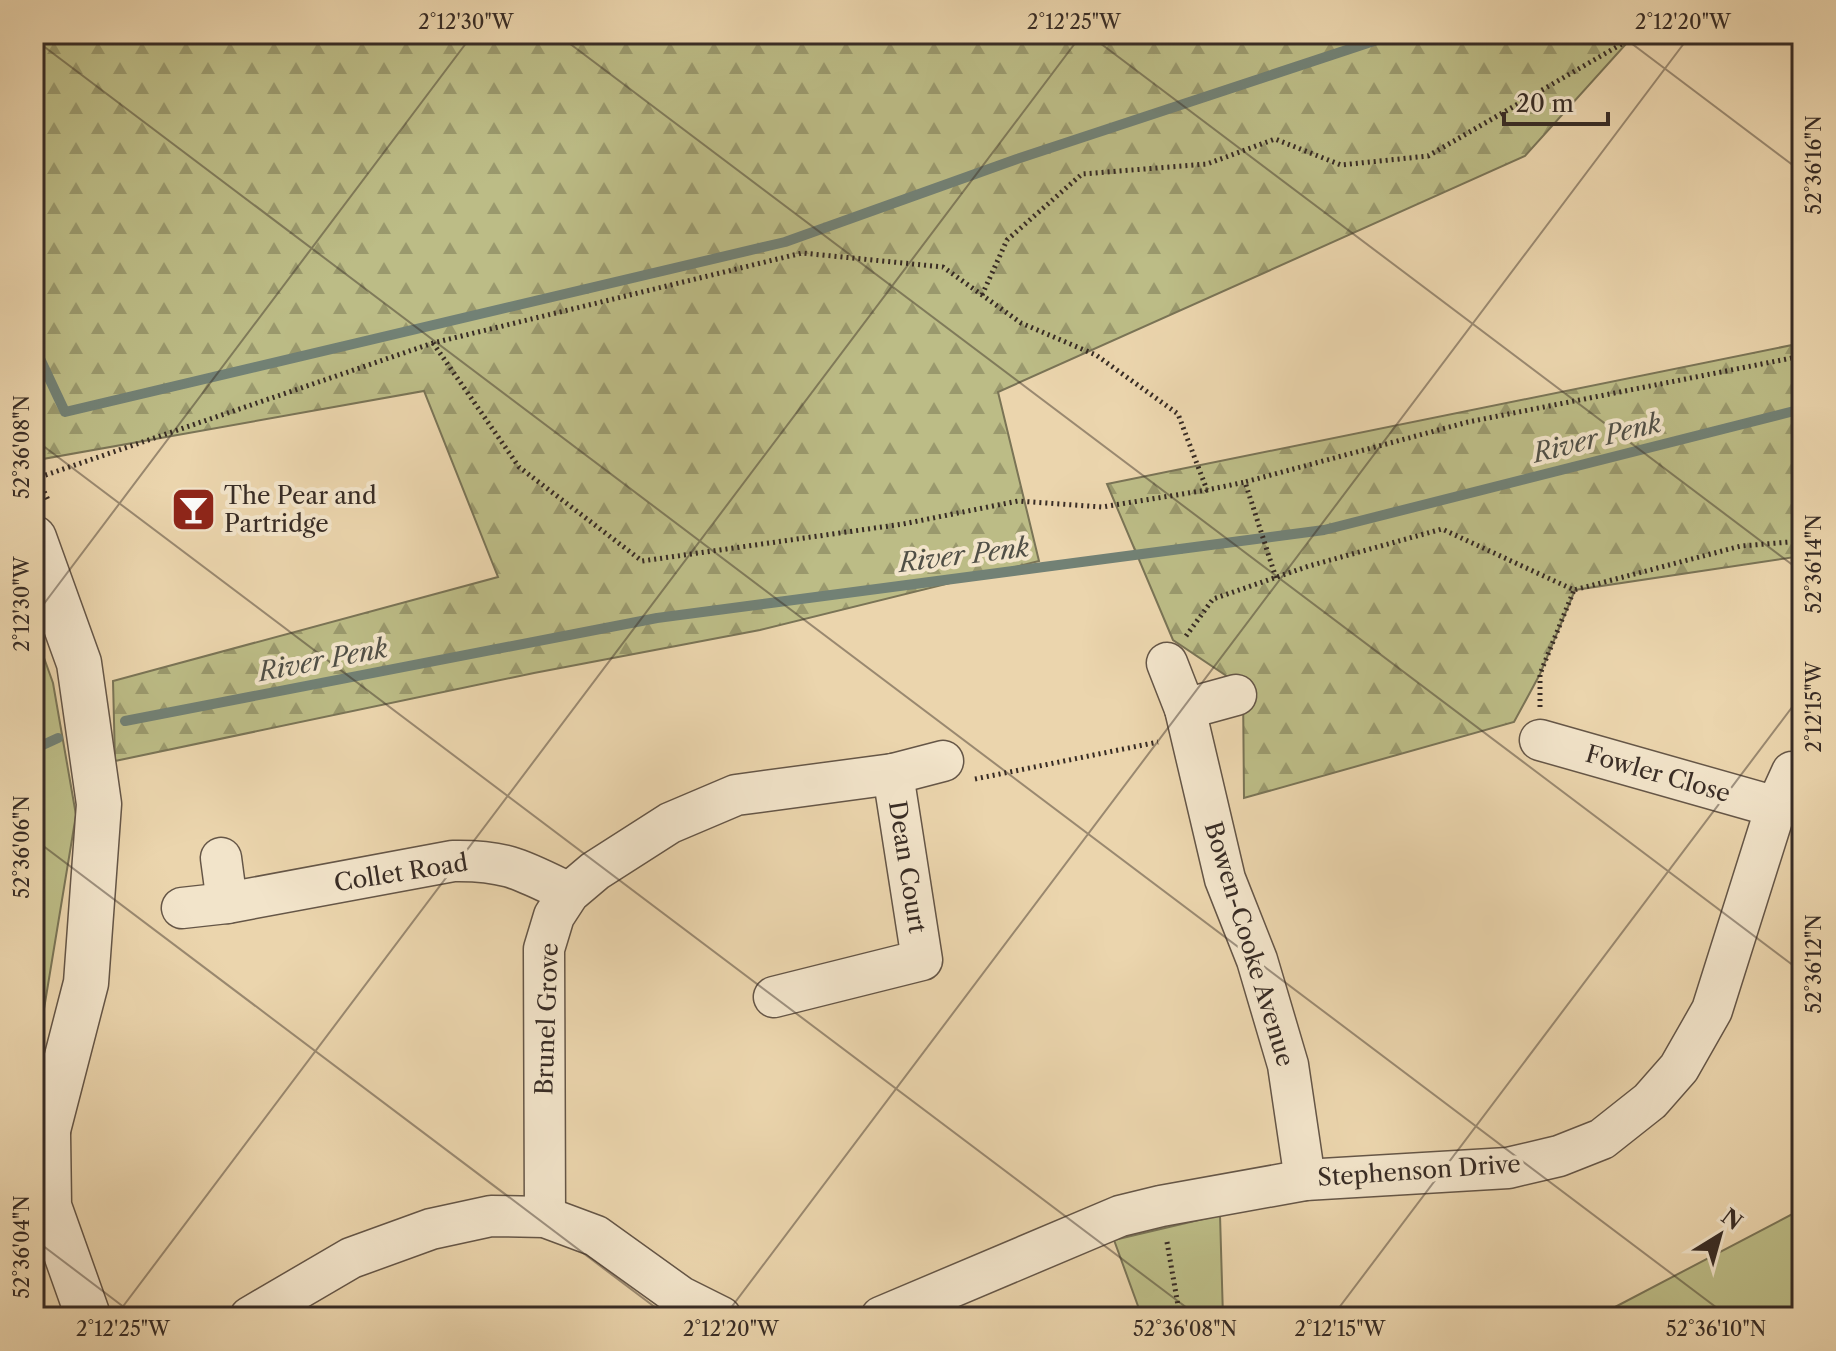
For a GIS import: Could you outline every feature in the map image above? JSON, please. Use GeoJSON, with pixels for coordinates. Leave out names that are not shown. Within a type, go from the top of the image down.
{"type":"FeatureCollection","features":[{"type":"Feature","properties":{"kind":"street"},"geometry":{"type":"LineString","coordinates":[[34,538],[79,663],[99,804],[86,983],[41,1148],[49,1206],[79,1316]]}},
{"type":"Feature","properties":{"kind":"street","name":"Bowen-Cooke Avenue"},"geometry":{"type":"LineString","coordinates":[[1167,663],[1188,722],[1225,879],[1257,960],[1288,1065],[1305,1180]]}},
{"type":"Feature","properties":{"kind":"street"},"geometry":{"type":"LineString","coordinates":[[1188,722],[1236,695]]}},
{"type":"Feature","properties":{"kind":"street","name":"Fowler Close"},"geometry":{"type":"LineString","coordinates":[[1540,740],[1776,807]]}},
{"type":"Feature","properties":{"kind":"street","name":"Brunel Grove"},"geometry":{"type":"LineString","coordinates":[[545,1217],[544,949],[554,916],[569,893],[595,871],[670,823],[736,795],[893,774],[958,770]]}},
{"type":"Feature","properties":{"kind":"street","name":"Stephenson Drive"},"geometry":{"type":"LineString","coordinates":[[881,1317],[1120,1216],[1305,1180],[1521,1165],[1559,1156],[1602,1139],[1650,1101],[1679,1068],[1712,1010],[1776,807],[1792,772]]}},
{"type":"Feature","properties":{"kind":"street","name":"Dean Court"},"geometry":{"type":"LineString","coordinates":[[774,997],[922,960],[893,774]]}},
{"type":"Feature","properties":{"kind":"street"},"geometry":{"type":"LineString","coordinates":[[221,858],[227,903]]}},
{"type":"Feature","properties":{"kind":"street","name":"Collet Road"},"geometry":{"type":"LineString","coordinates":[[182,908],[227,903],[453,861],[484,861],[513,866],[569,893]]}},
{"type":"Feature","properties":{"kind":"street"},"geometry":{"type":"LineString","coordinates":[[245,1316],[351,1258],[431,1229],[491,1216],[545,1217],[596,1236],[681,1297],[721,1317]]}},
{"type":"Feature","properties":{"kind":"path"},"geometry":{"type":"LineString","coordinates":[[982,295],[1007,240],[1082,174],[1207,164],[1275,139],[1341,165],[1428,156],[1639,34]]}},
{"type":"Feature","properties":{"kind":"path"},"geometry":{"type":"LineString","coordinates":[[34,479],[433,343],[802,253],[943,267],[1021,323],[1096,355],[1178,414],[1207,490]]}},
{"type":"Feature","properties":{"kind":"path"},"geometry":{"type":"LineString","coordinates":[[433,343],[519,467],[642,561],[903,524],[1018,501],[1102,507],[1207,490],[1468,422],[1802,356]]}},
{"type":"Feature","properties":{"kind":"path"},"geometry":{"type":"LineString","coordinates":[[1245,482],[1276,578]]}},
{"type":"Feature","properties":{"kind":"path"},"geometry":{"type":"LineString","coordinates":[[1167,663],[1213,599],[1442,529],[1574,590],[1741,546],[1802,541]]}},
{"type":"Feature","properties":{"kind":"path"},"geometry":{"type":"LineString","coordinates":[[1540,740],[1540,674],[1574,590]]}},
{"type":"Feature","properties":{"kind":"path"},"geometry":{"type":"LineString","coordinates":[[958,770],[1188,722]]}},
{"type":"Feature","properties":{"kind":"path"},"geometry":{"type":"LineString","coordinates":[[1161,1206],[1180,1317]]}},
{"type":"Feature","properties":{"kind":"path"},"geometry":{"type":"LineString","coordinates":[[1795,1317],[1802,1295]]}},
{"type":"Feature","properties":{"kind":"green space"},"geometry":{"type":"Polygon","coordinates":[[[34,34],[1635,34],[1525,156],[998,392],[1039,561],[760,630],[534,673],[115,761],[113,681],[498,577],[424,391],[37,460],[34,452],[34,34]]]}},
{"type":"Feature","properties":{"kind":"green space"},"geometry":{"type":"Polygon","coordinates":[[[1802,343],[1802,556],[1575,590],[1540,674],[1514,722],[1244,798],[1243,687],[1173,640],[1107,484],[1802,343]]]}},
{"type":"Feature","properties":{"kind":"green space"},"geometry":{"type":"Polygon","coordinates":[[[34,630],[53,683],[76,815],[44,1009],[34,1044],[34,630]]]}},
{"type":"Feature","properties":{"kind":"green space"},"geometry":{"type":"Polygon","coordinates":[[[1802,1209],[1802,1317],[1596,1317],[1802,1209]]]}},
{"type":"Feature","properties":{"kind":"green space"},"geometry":{"type":"Polygon","coordinates":[[[1220,1215],[1223,1317],[1142,1317],[1114,1240],[1220,1215]]]}},
{"type":"Feature","properties":{"kind":"waterway"},"geometry":{"type":"LineString","coordinates":[[34,346],[65,412],[785,242],[1017,159],[1380,39],[1387,34]]}},
{"type":"Feature","properties":{"kind":"waterway","name":"River Penk"},"geometry":{"type":"LineString","coordinates":[[125,721],[657,618],[1324,530],[1802,409]]}},
{"type":"Feature","properties":{"kind":"waterway","name":"River Penk"},"geometry":{"type":"LineString","coordinates":[[34,749],[58,738]]}},
{"type":"Feature","properties":{"kind":"place","name":"The Pear and Partridge"},"geometry":{"type":"Point","coordinates":[193,510]}}]}
